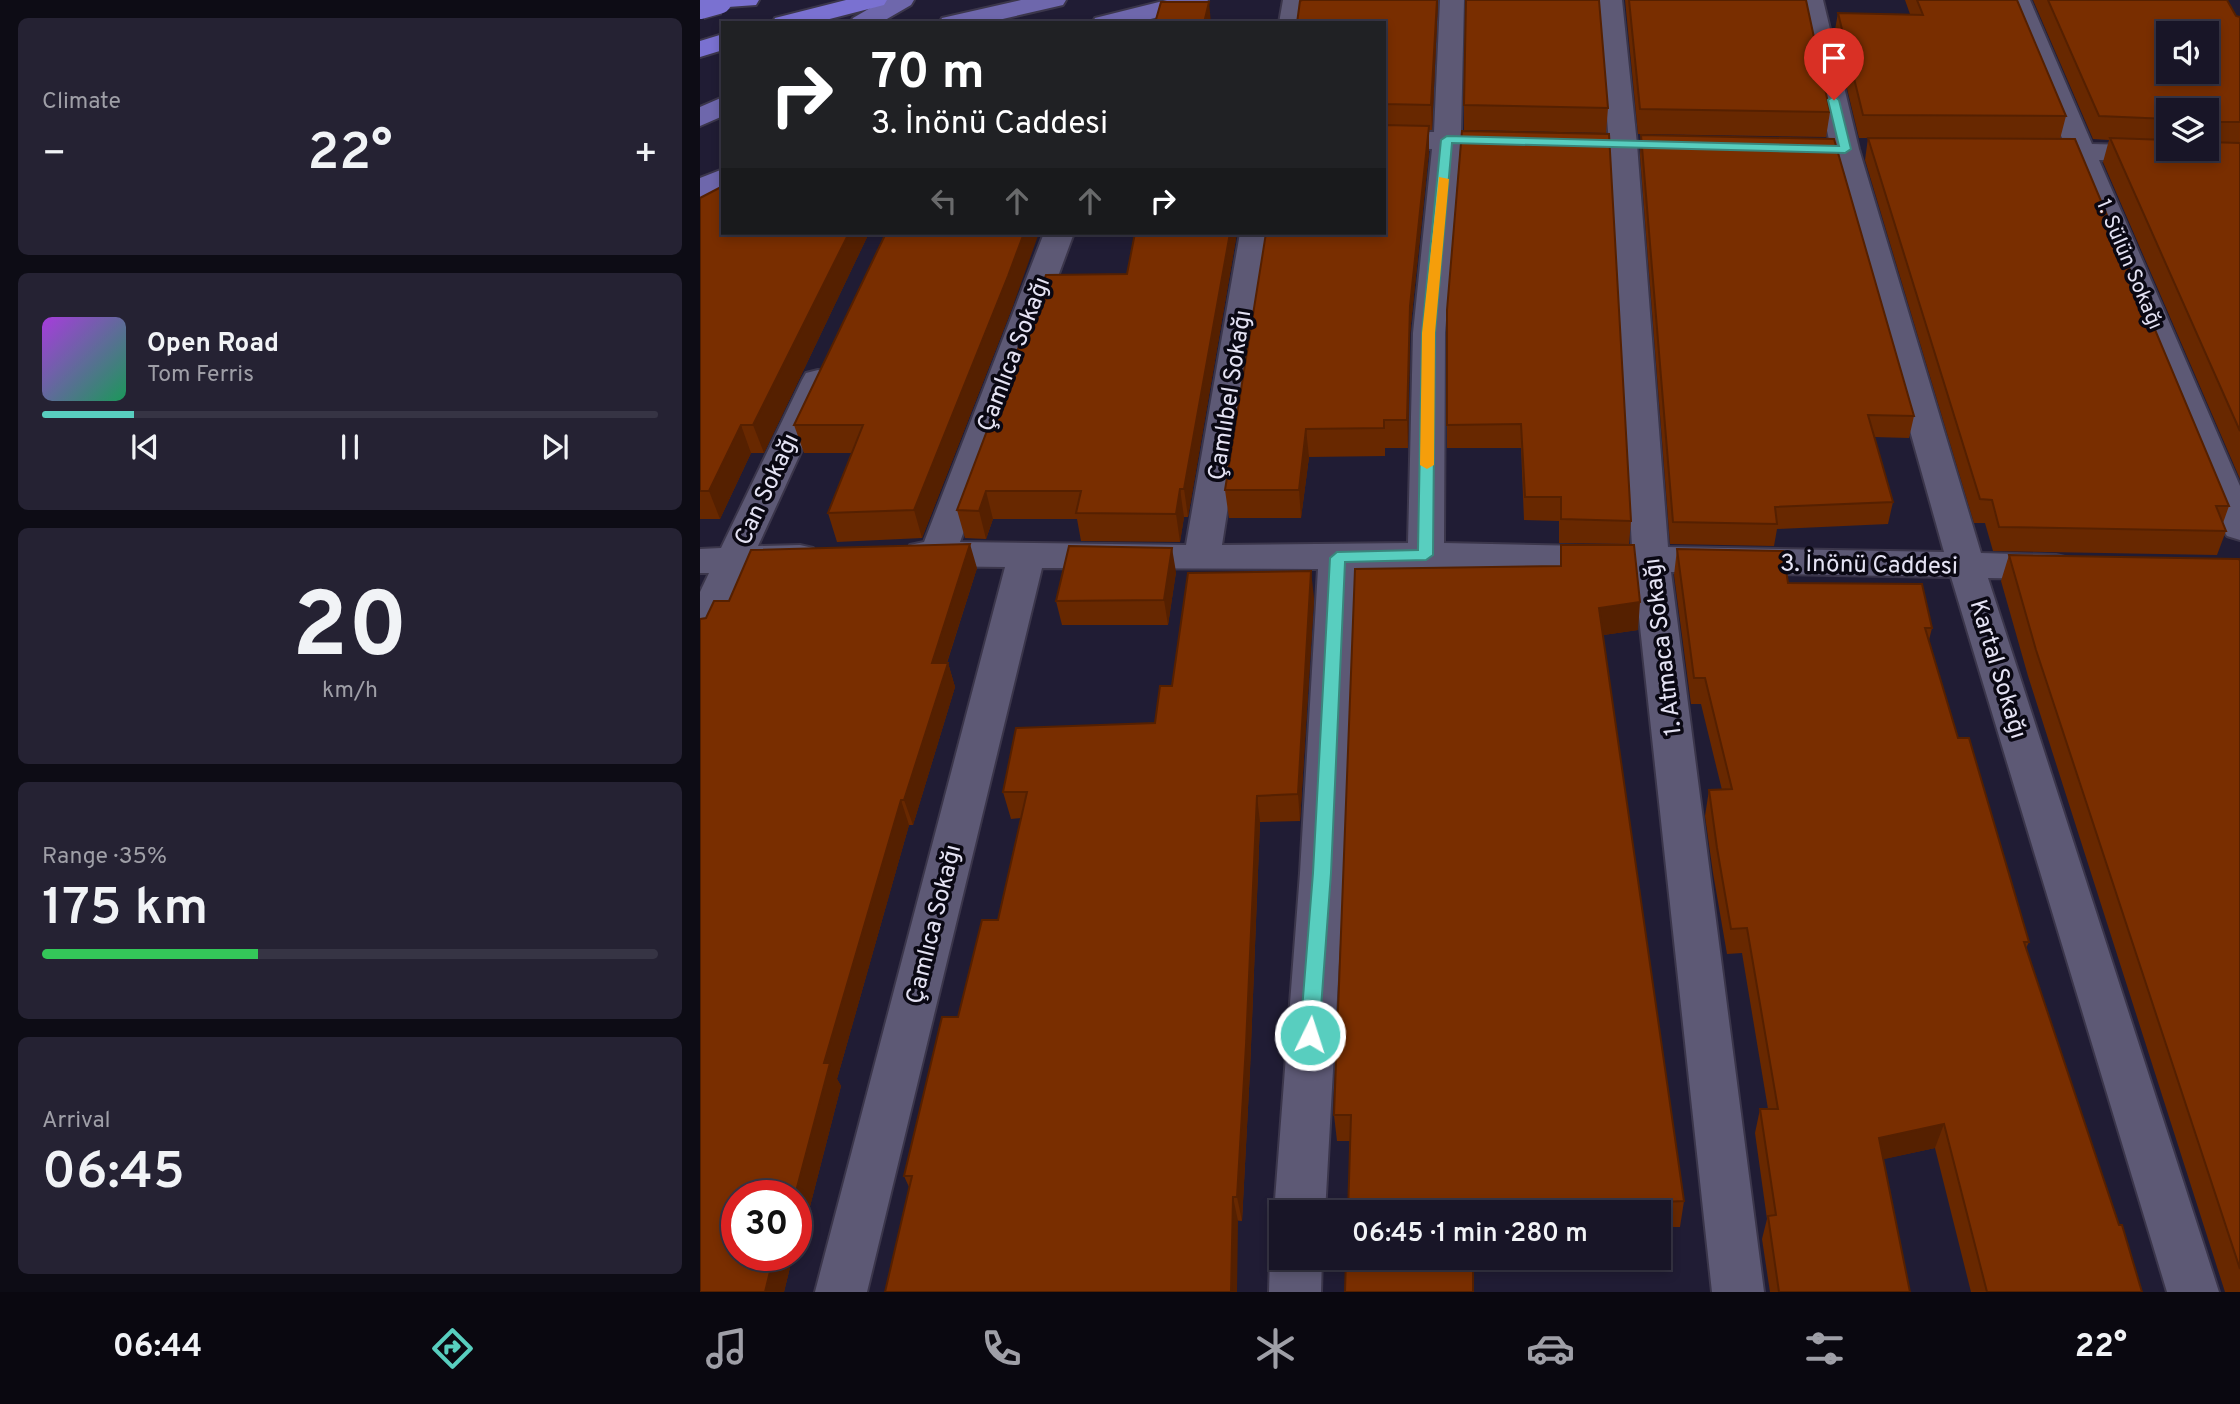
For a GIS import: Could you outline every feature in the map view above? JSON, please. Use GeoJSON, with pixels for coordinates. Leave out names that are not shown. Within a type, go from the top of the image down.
{"type":"FeatureCollection","features":[{"type":"Feature","properties":{"kind":"highway"},"geometry":{"type":"LineString","coordinates":[[700,3],[718,0]]}},
{"type":"Feature","properties":{"kind":"highway"},"geometry":{"type":"LineString","coordinates":[[700,3],[747,0]]}},
{"type":"Feature","properties":{"kind":"highway"},"geometry":{"type":"LineString","coordinates":[[792,21],[875,0]]}},
{"type":"Feature","properties":{"kind":"highway"},"geometry":{"type":"LineString","coordinates":[[700,49],[721,42]]}},
{"type":"Feature","properties":{"kind":"main road"},"geometry":{"type":"LineString","coordinates":[[865,21],[902,0]]}},
{"type":"Feature","properties":{"kind":"main road"},"geometry":{"type":"LineString","coordinates":[[933,12],[1054,0]]}},
{"type":"Feature","properties":{"kind":"main road"},"geometry":{"type":"LineString","coordinates":[[1127,19],[1196,0]]}},
{"type":"Feature","properties":{"kind":"main road"},"geometry":{"type":"LineString","coordinates":[[700,94],[721,86]]}},
{"type":"Feature","properties":{"kind":"main road"},"geometry":{"type":"LineString","coordinates":[[700,117],[721,105]]}},
{"type":"Feature","properties":{"kind":"main road"},"geometry":{"type":"LineString","coordinates":[[700,142],[721,130]]}},
{"type":"Feature","properties":{"kind":"main road"},"geometry":{"type":"LineString","coordinates":[[700,189],[721,178]]}},
{"type":"Feature","properties":{"kind":"street"},"geometry":{"type":"LineString","coordinates":[[1291,21],[1295,0]]}},
{"type":"Feature","properties":{"kind":"street"},"geometry":{"type":"LineString","coordinates":[[1426,555],[1429,333],[1447,140],[1452,0]]}},
{"type":"Feature","properties":{"kind":"street","name":"1. Atmaca Sokağı"},"geometry":{"type":"LineString","coordinates":[[1610,0],[1624,144],[1651,560],[1738,1292]]}},
{"type":"Feature","properties":{"kind":"street","name":"Kartal Sokağı"},"geometry":{"type":"LineString","coordinates":[[1811,0],[1845,149],[1966,566],[2193,1292]]}},
{"type":"Feature","properties":{"kind":"street","name":"1. Sülün Sokağı"},"geometry":{"type":"LineString","coordinates":[[2018,0],[2240,528]]}},
{"type":"Feature","properties":{"kind":"street"},"geometry":{"type":"LineString","coordinates":[[1386,140],[1542,142]]}},
{"type":"Feature","properties":{"kind":"street"},"geometry":{"type":"LineString","coordinates":[[1998,150],[2240,156]]}},
{"type":"Feature","properties":{"kind":"street","name":"Çamlıca Sokağı"},"geometry":{"type":"LineString","coordinates":[[938,553],[1058,235]]}},
{"type":"Feature","properties":{"kind":"street","name":"Çamlıbel Sokağı"},"geometry":{"type":"LineString","coordinates":[[1202,558],[1255,235]]}},
{"type":"Feature","properties":{"kind":"street","name":"Can Sokağı"},"geometry":{"type":"LineString","coordinates":[[700,632],[717,560],[828,358]]}},
{"type":"Feature","properties":{"kind":"street","name":"3. İnönü Caddesi"},"geometry":{"type":"LineString","coordinates":[[883,555],[938,553],[1337,558],[1426,555],[2090,568]]}},
{"type":"Feature","properties":{"kind":"street"},"geometry":{"type":"LineString","coordinates":[[717,560],[829,556]]}},
{"type":"Feature","properties":{"kind":"street","name":"Çamlıca Sokağı"},"geometry":{"type":"LineString","coordinates":[[841,1292],[1026,556]]}},
{"type":"Feature","properties":{"kind":"street"},"geometry":{"type":"LineString","coordinates":[[1300,1200],[1322,873],[1337,558]]}},
{"type":"Feature","properties":{"kind":"street"},"geometry":{"type":"LineString","coordinates":[[1295,1292],[1296,1270]]}},
{"type":"Feature","properties":{"kind":"building"},"geometry":{"type":"Polygon","coordinates":[[[1437,0],[1431,105],[1386,104],[1386,21],[1297,21],[1300,1],[1437,0]]]}},
{"type":"Feature","properties":{"kind":"building"},"geometry":{"type":"Polygon","coordinates":[[[1466,0],[1599,0],[1608,108],[1464,105],[1466,0]]]}},
{"type":"Feature","properties":{"kind":"building"},"geometry":{"type":"Polygon","coordinates":[[[1629,0],[1806,0],[1830,112],[1640,109],[1629,0]]]}},
{"type":"Feature","properties":{"kind":"building"},"geometry":{"type":"Polygon","coordinates":[[[1917,0],[2017,0],[2066,116],[1863,115],[1838,13],[1923,15],[1917,0]]]}},
{"type":"Feature","properties":{"kind":"building"},"geometry":{"type":"Polygon","coordinates":[[[2048,0],[2227,0],[2236,16],[2240,17],[2240,122],[2219,122],[2219,98],[2156,98],[2156,118],[2099,116],[2048,0]]]}},
{"type":"Feature","properties":{"kind":"building"},"geometry":{"type":"Polygon","coordinates":[[[1161,2],[1209,2],[1204,21],[1156,21],[1161,2]]]}},
{"type":"Feature","properties":{"kind":"building"},"geometry":{"type":"Polygon","coordinates":[[[1386,125],[1429,126],[1410,306],[1407,420],[1384,420],[1384,428],[1306,429],[1299,490],[1225,490],[1266,235],[1386,235],[1386,125]]]}},
{"type":"Feature","properties":{"kind":"building"},"geometry":{"type":"Polygon","coordinates":[[[1462,131],[1609,134],[1631,521],[1561,519],[1561,497],[1525,497],[1521,424],[1447,425],[1447,310],[1462,131]]]}},
{"type":"Feature","properties":{"kind":"building"},"geometry":{"type":"Polygon","coordinates":[[[1641,135],[1834,139],[1914,416],[1868,415],[1893,502],[1775,507],[1777,524],[1673,522],[1641,135]]]}},
{"type":"Feature","properties":{"kind":"building"},"geometry":{"type":"Polygon","coordinates":[[[1868,138],[2075,139],[2229,506],[2216,506],[2226,531],[1999,527],[1992,500],[1980,499],[1868,138]]]}},
{"type":"Feature","properties":{"kind":"building"},"geometry":{"type":"Polygon","coordinates":[[[2110,138],[2156,140],[2156,161],[2219,161],[2219,142],[2240,143],[2240,431],[2110,138]]]}},
{"type":"Feature","properties":{"kind":"building"},"geometry":{"type":"Polygon","coordinates":[[[721,187],[721,235],[848,235],[753,425],[741,425],[709,491],[700,491],[700,198],[721,187]]]}},
{"type":"Feature","properties":{"kind":"building"},"geometry":{"type":"Polygon","coordinates":[[[885,235],[1023,235],[914,510],[828,513],[863,425],[794,425],[885,235]]]}},
{"type":"Feature","properties":{"kind":"building"},"geometry":{"type":"Polygon","coordinates":[[[1135,235],[1230,235],[1184,489],[1180,489],[1176,514],[1076,513],[1081,491],[986,491],[979,511],[957,510],[1046,275],[1127,274],[1135,235]]]}},
{"type":"Feature","properties":{"kind":"building"},"geometry":{"type":"Polygon","coordinates":[[[970,544],[932,663],[948,663],[904,800],[901,800],[824,1063],[830,1063],[799,1180],[721,1180],[721,1271],[770,1271],[765,1292],[700,1292],[700,619],[706,618],[714,601],[729,601],[751,550],[970,544]]]}},
{"type":"Feature","properties":{"kind":"building"},"geometry":{"type":"Polygon","coordinates":[[[1561,545],[1634,545],[1640,602],[1599,608],[1684,1201],[1348,1200],[1351,1115],[1334,1115],[1355,569],[1561,566],[1561,545]]]}},
{"type":"Feature","properties":{"kind":"building"},"geometry":{"type":"Polygon","coordinates":[[[1069,546],[1172,548],[1164,600],[1056,601],[1069,546]]]}},
{"type":"Feature","properties":{"kind":"building"},"geometry":{"type":"Polygon","coordinates":[[[1677,549],[1783,551],[1788,583],[1922,584],[1932,628],[1925,628],[1958,738],[1969,738],[2029,942],[2024,942],[2119,1225],[2122,1225],[2142,1292],[1987,1292],[1944,1124],[1879,1138],[1910,1292],[1779,1292],[1768,1216],[1776,1215],[1760,1109],[1778,1109],[1747,928],[1731,929],[1709,790],[1732,789],[1705,678],[1694,678],[1677,549]]]}},
{"type":"Feature","properties":{"kind":"building"},"geometry":{"type":"Polygon","coordinates":[[[2009,555],[2240,561],[2240,1269],[2036,650],[2009,555]]]}},
{"type":"Feature","properties":{"kind":"building"},"geometry":{"type":"Polygon","coordinates":[[[1311,571],[1298,794],[1257,796],[1237,1197],[1233,1197],[1231,1292],[885,1292],[912,1176],[904,1176],[942,1017],[958,1017],[982,920],[998,920],[1027,792],[1003,792],[1016,728],[1155,723],[1160,686],[1172,686],[1188,573],[1311,571]]]}},
{"type":"Feature","properties":{"kind":"building"},"geometry":{"type":"Polygon","coordinates":[[[1346,1270],[1473,1270],[1473,1292],[1345,1292],[1346,1270]]]}},
{"type":"Feature","properties":{"kind":"slow traffic"},"geometry":{"type":"LineString","coordinates":[[1427,465],[1429,333],[1443,179]]}},
{"type":"Feature","properties":{"kind":"route"},"geometry":{"type":"LineString","coordinates":[[1310,1035],[1322,873],[1337,558],[1426,555],[1429,333],[1447,140],[1845,149],[1834,100]]}}]}
